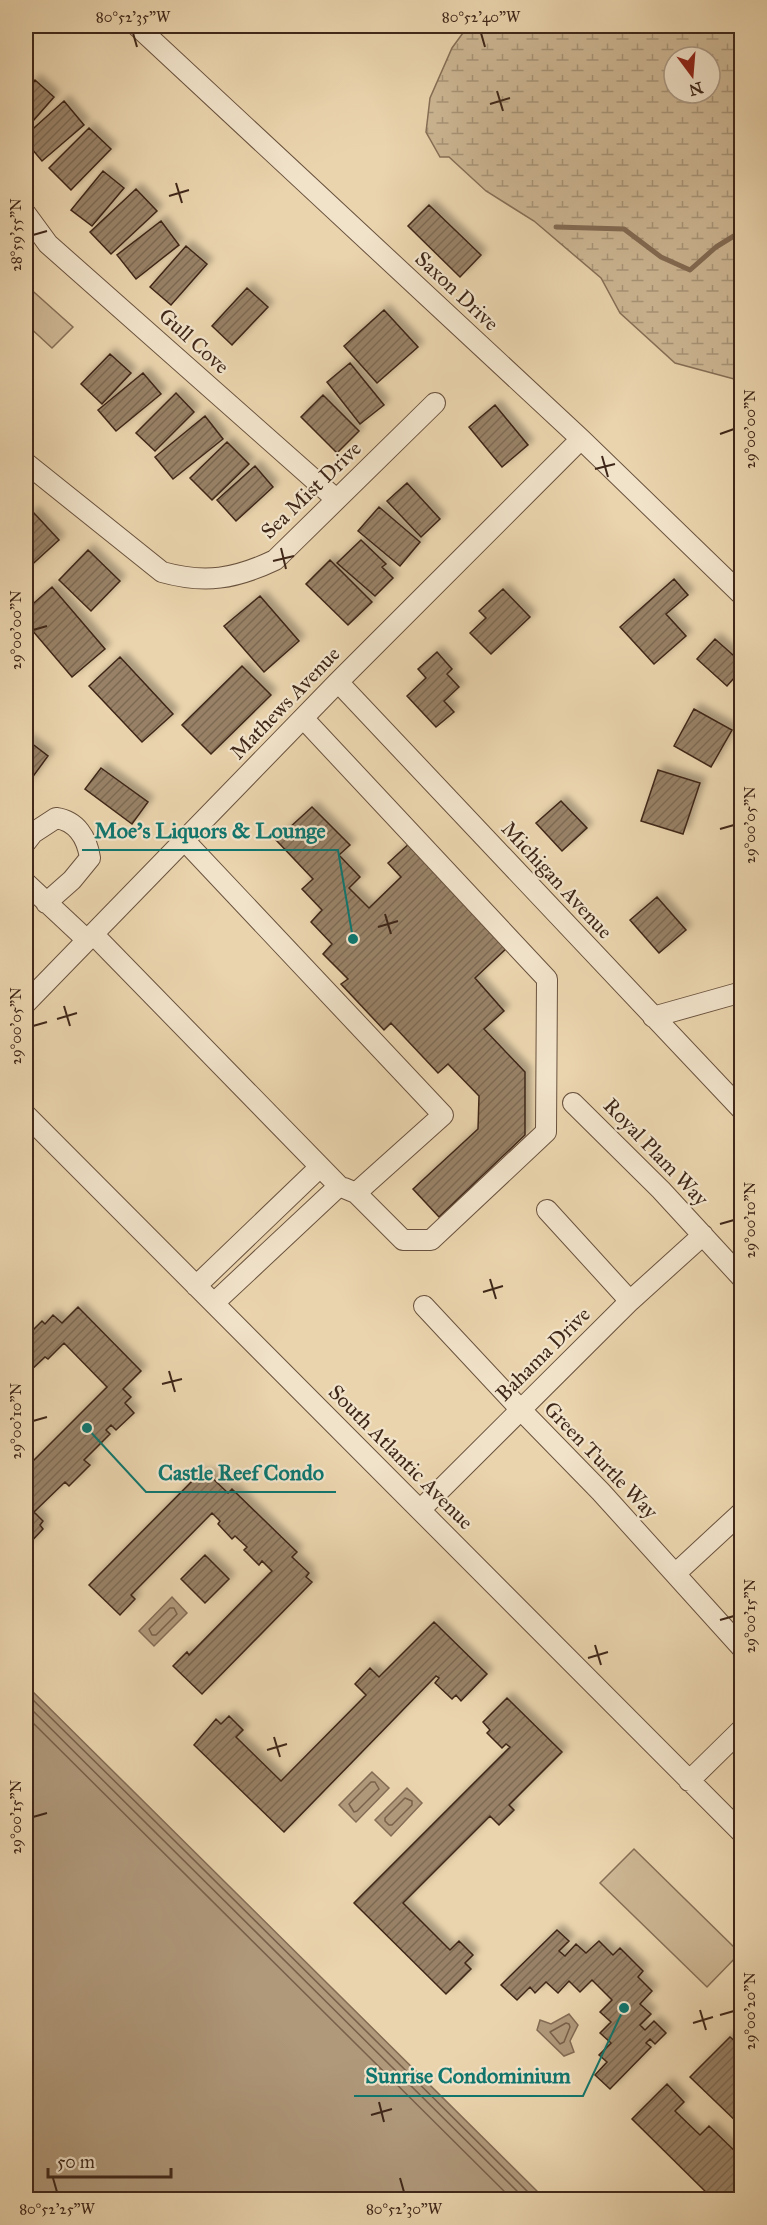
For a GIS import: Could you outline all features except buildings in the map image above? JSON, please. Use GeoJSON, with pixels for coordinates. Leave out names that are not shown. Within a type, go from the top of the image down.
{"type":"FeatureCollection","features":[{"type":"Feature","properties":{"kind":"street","name":"Saxon Drive"},"geometry":{"type":"LineString","coordinates":[[137,26],[581,439],[741,595]]}},
{"type":"Feature","properties":{"kind":"street","name":"Gull Cove"},"geometry":{"type":"LineString","coordinates":[[26,214],[48,244],[336,499]]}},
{"type":"Feature","properties":{"kind":"street","name":"Sea Mist Drive"},"geometry":{"type":"LineString","coordinates":[[26,463],[162,572],[183,578],[217,579],[250,572],[275,560],[435,403]]}},
{"type":"Feature","properties":{"kind":"street","name":"Mathews Avenue"},"geometry":{"type":"LineString","coordinates":[[26,1003],[338,681],[581,439]]}},
{"type":"Feature","properties":{"kind":"street","name":"Michigan Avenue"},"geometry":{"type":"LineString","coordinates":[[338,681],[741,1110]]}},
{"type":"Feature","properties":{"kind":"street"},"geometry":{"type":"LineString","coordinates":[[26,883],[46,903],[90,937],[320,1167],[404,1240],[430,1240],[546,1132],[547,979],[303,718]]}},
{"type":"Feature","properties":{"kind":"street"},"geometry":{"type":"LineString","coordinates":[[26,842],[33,833],[56,818],[67,819],[87,840],[90,858],[72,880],[46,903]]}},
{"type":"Feature","properties":{"kind":"street"},"geometry":{"type":"LineString","coordinates":[[184,840],[443,1115],[348,1190],[214,1304]]}},
{"type":"Feature","properties":{"kind":"street"},"geometry":{"type":"LineString","coordinates":[[653,1017],[741,992]]}},
{"type":"Feature","properties":{"kind":"street","name":"Royal Plam Way"},"geometry":{"type":"LineString","coordinates":[[573,1103],[661,1190],[741,1278]]}},
{"type":"Feature","properties":{"kind":"street","name":"South Atlantic Avenue"},"geometry":{"type":"LineString","coordinates":[[26,1115],[741,1833]]}},
{"type":"Feature","properties":{"kind":"street"},"geometry":{"type":"LineString","coordinates":[[196,1286],[320,1167]]}},
{"type":"Feature","properties":{"kind":"street"},"geometry":{"type":"LineString","coordinates":[[547,1210],[630,1301]]}},
{"type":"Feature","properties":{"kind":"street","name":"Bahama Drive"},"geometry":{"type":"LineString","coordinates":[[420,1510],[630,1301],[703,1235]]}},
{"type":"Feature","properties":{"kind":"street","name":"Green Turtle Way"},"geometry":{"type":"LineString","coordinates":[[424,1306],[601,1492],[741,1648]]}},
{"type":"Feature","properties":{"kind":"street"},"geometry":{"type":"LineString","coordinates":[[675,1574],[741,1512]]}},
{"type":"Feature","properties":{"kind":"street"},"geometry":{"type":"LineString","coordinates":[[689,1781],[741,1729]]}},
{"type":"Feature","properties":{"kind":"green space"},"geometry":{"type":"Polygon","coordinates":[[[468,26],[741,26],[741,378],[734,379],[675,363],[620,313],[601,278],[534,221],[486,191],[449,157],[440,157],[426,132],[430,98],[452,48],[468,26]]]}},
{"type":"Feature","properties":{"kind":"green space"},"geometry":{"type":"Polygon","coordinates":[[[26,285],[73,327],[52,348],[26,324],[26,285]]]}},
{"type":"Feature","properties":{"kind":"green space"},"geometry":{"type":"Polygon","coordinates":[[[634,1849],[740,1953],[707,1987],[600,1883],[634,1849]]]}},
{"type":"Feature","properties":{"kind":"water"},"geometry":{"type":"Polygon","coordinates":[[[172,1597],[187,1613],[154,1646],[139,1631],[172,1597]]]}},
{"type":"Feature","properties":{"kind":"water"},"geometry":{"type":"Polygon","coordinates":[[[26,1685],[545,2199],[26,2199],[26,1685]]]}},
{"type":"Feature","properties":{"kind":"water"},"geometry":{"type":"Polygon","coordinates":[[[372,1772],[389,1788],[356,1822],[339,1805],[372,1772]]]}},
{"type":"Feature","properties":{"kind":"water"},"geometry":{"type":"Polygon","coordinates":[[[407,1788],[422,1803],[391,1836],[375,1820],[407,1788]]]}},
{"type":"Feature","properties":{"kind":"water"},"geometry":{"type":"Polygon","coordinates":[[[569,2014],[578,2025],[570,2041],[574,2052],[564,2056],[537,2030],[540,2020],[551,2024],[569,2014]]]}},
{"type":"Feature","properties":{"kind":"waterway"},"geometry":{"type":"LineString","coordinates":[[556,227],[624,229],[661,257],[690,270],[716,247],[742,231]]}},
{"type":"Feature","properties":{"kind":"place","name":"Moe's Liquors & Lounge"},"geometry":{"type":"Point","coordinates":[353,939]}},
{"type":"Feature","properties":{"kind":"place","name":"Castle Reef Condo"},"geometry":{"type":"Point","coordinates":[87,1428]}},
{"type":"Feature","properties":{"kind":"place","name":"Sunrise Condominium"},"geometry":{"type":"Point","coordinates":[624,2008]}}]}
